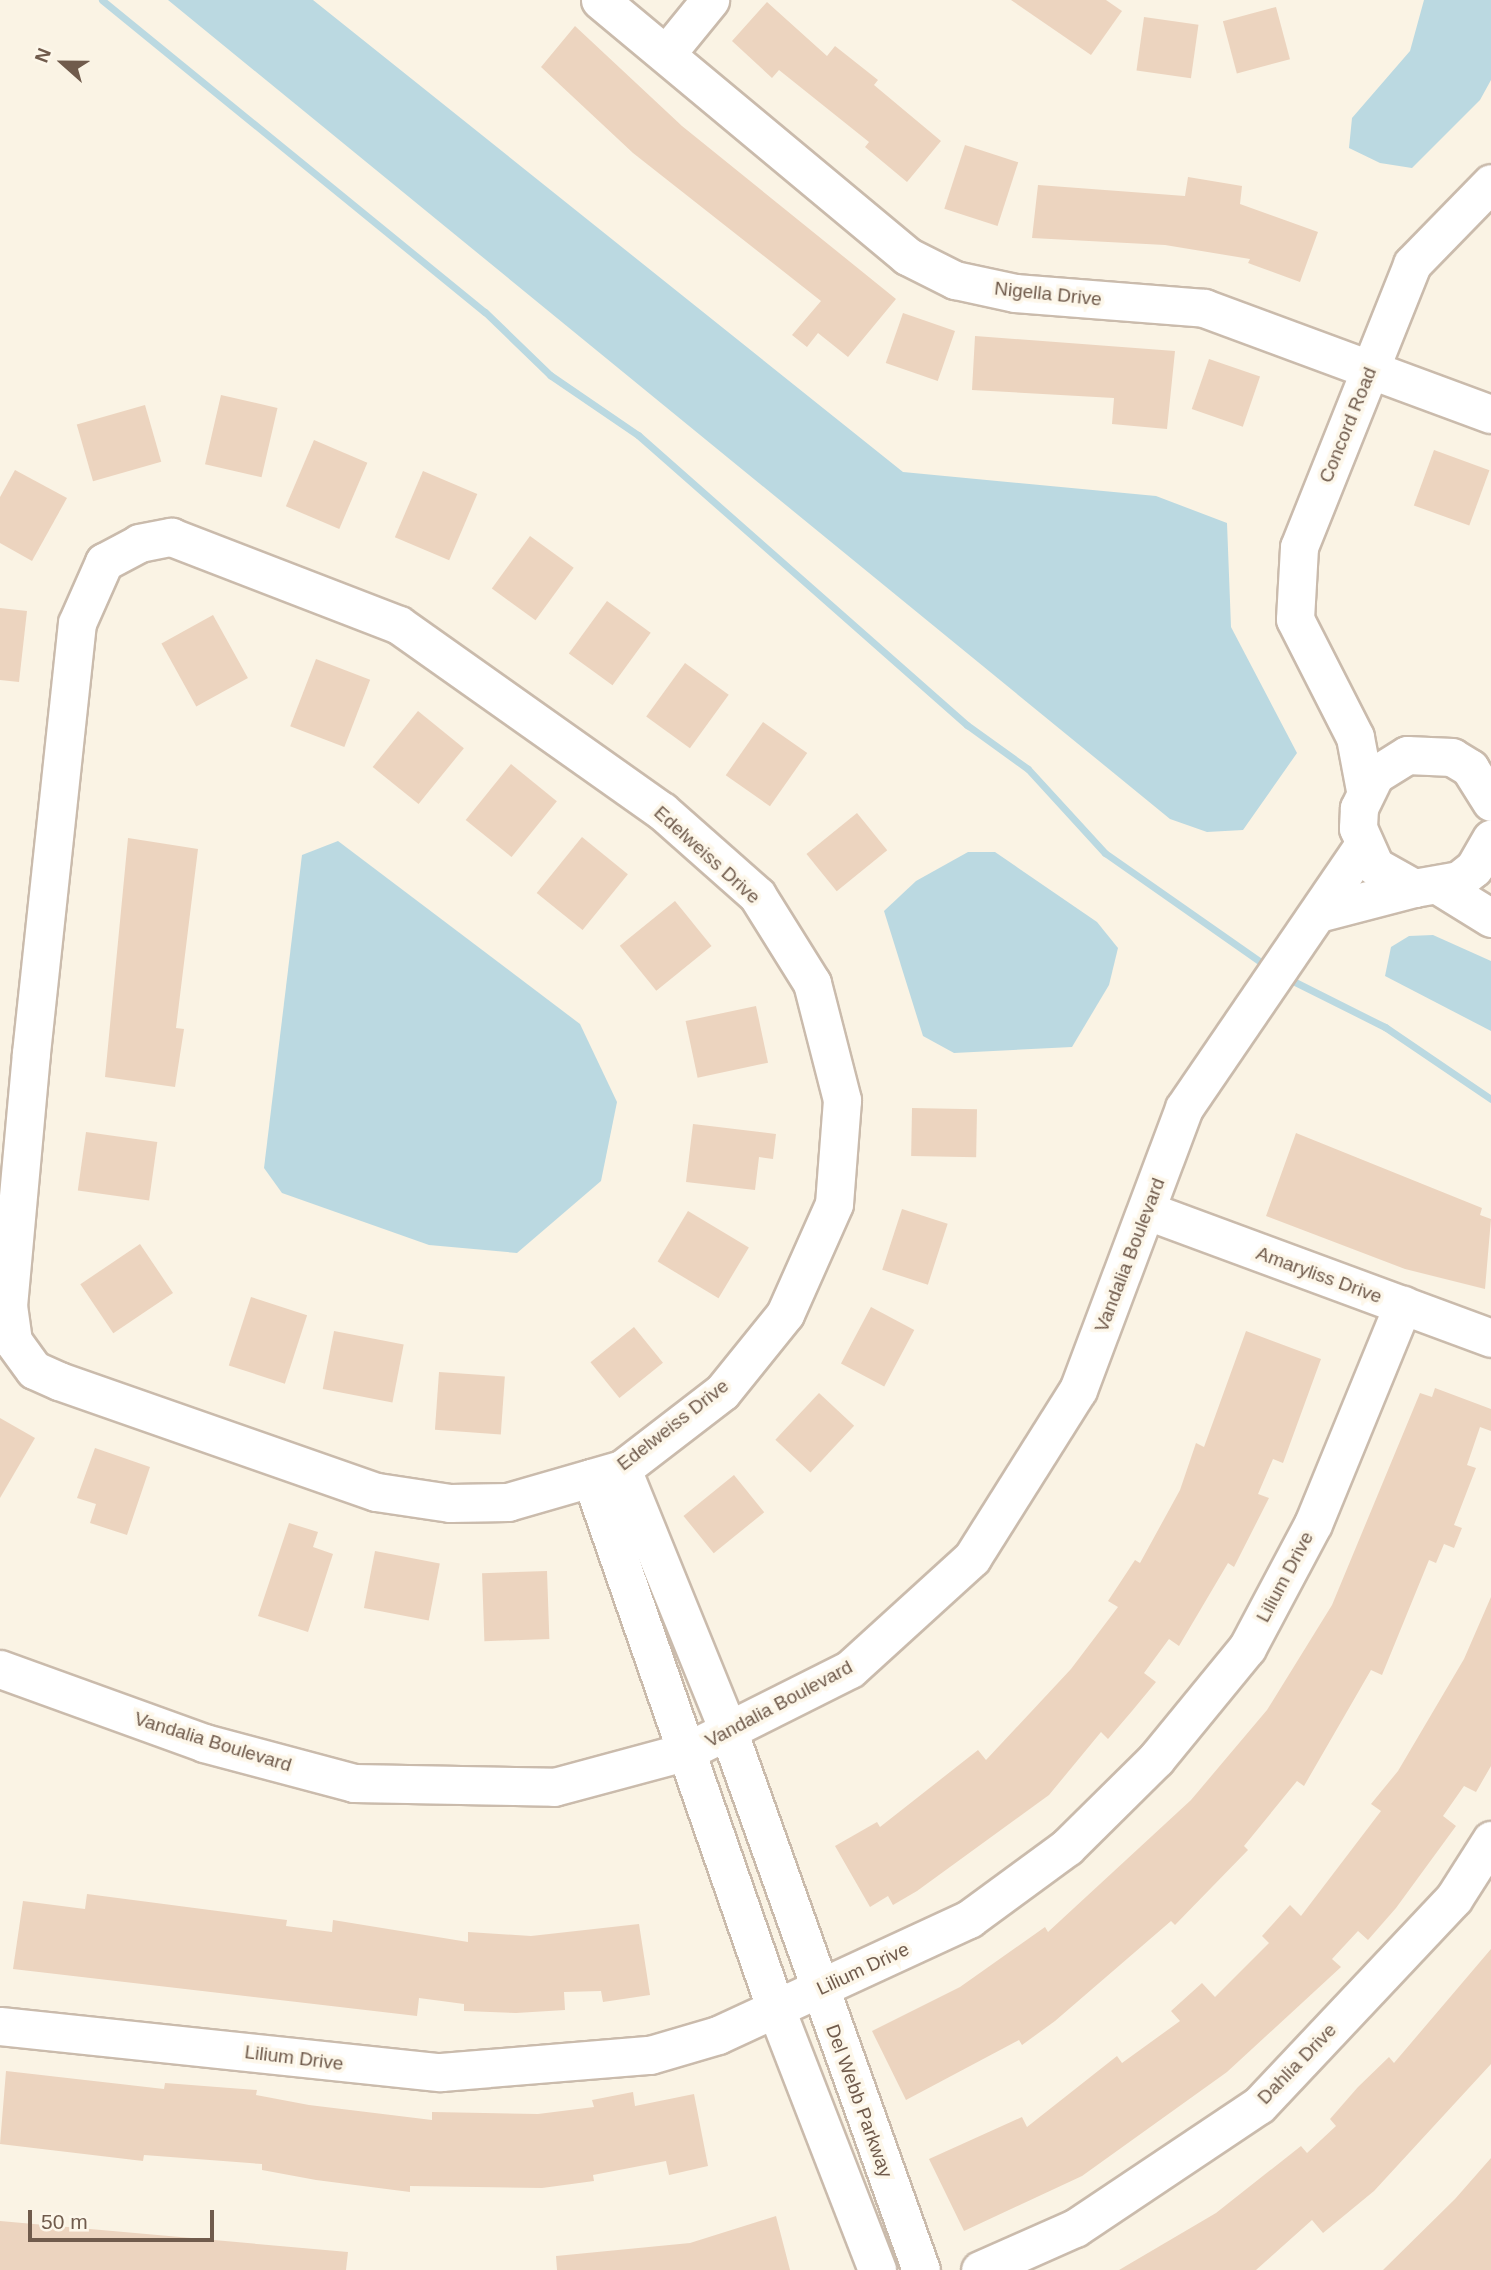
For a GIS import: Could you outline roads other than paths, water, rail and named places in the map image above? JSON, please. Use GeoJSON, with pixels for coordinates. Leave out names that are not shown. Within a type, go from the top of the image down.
{"type":"FeatureCollection","features":[{"type":"Feature","properties":{"kind":"street","name":"Nigella Drive"},"geometry":{"type":"LineString","coordinates":[[600,0],[907,256],[955,280],[1015,293],[1205,308],[1369,372],[1491,414]]}},
{"type":"Feature","properties":{"kind":"street"},"geometry":{"type":"LineString","coordinates":[[666,54],[710,0]]}},
{"type":"Feature","properties":{"kind":"street","name":"Concord Road"},"geometry":{"type":"LineString","coordinates":[[1363,846],[1359,808],[1365,790],[1355,737],[1330,693],[1295,619],[1298,547],[1412,264],[1491,183]]}},
{"type":"Feature","properties":{"kind":"street","name":"Edelweiss Drive"},"geometry":{"type":"LineString","coordinates":[[171,537],[197,545],[399,625],[662,811],[757,895],[812,983],[842,1100],[834,1204],[785,1314],[722,1392],[607,1474],[509,1502],[450,1503],[376,1492],[59,1381],[34,1370],[13,1341],[8,1306],[30,1066],[77,624],[104,562],[139,543],[171,537]]}},
{"type":"Feature","properties":{"kind":"street","name":"Concord Road"},"geometry":{"type":"LineString","coordinates":[[1330,693],[1407,755]]}},
{"type":"Feature","properties":{"kind":"street"},"geometry":{"type":"LineString","coordinates":[[1365,790],[1390,762],[1407,755],[1452,757],[1491,745]]}},
{"type":"Feature","properties":{"kind":"street"},"geometry":{"type":"LineString","coordinates":[[1452,757],[1470,768],[1491,802]]}},
{"type":"Feature","properties":{"kind":"street"},"geometry":{"type":"LineString","coordinates":[[1318,913],[1428,887],[1474,869],[1491,839]]}},
{"type":"Feature","properties":{"kind":"street"},"geometry":{"type":"LineString","coordinates":[[1363,846],[1375,866],[1428,887],[1491,918]]}},
{"type":"Feature","properties":{"kind":"street","name":"Vandalia Boulevard"},"geometry":{"type":"LineString","coordinates":[[0,1669],[204,1743],[354,1783],[554,1787],[687,1751],[729,1733],[850,1669],[972,1558],[1078,1390],[1148,1211],[1184,1108],[1363,846]]}},
{"type":"Feature","properties":{"kind":"street","name":"Amaryliss Drive"},"geometry":{"type":"LineString","coordinates":[[1148,1211],[1491,1338]]}},
{"type":"Feature","properties":{"kind":"street","name":"Lilium Drive"},"geometry":{"type":"LineString","coordinates":[[0,2026],[441,2072],[650,2054],[718,2035],[774,2004],[818,1991],[969,1919],[1067,1847],[1156,1759],[1253,1637],[1313,1524],[1403,1305]]}},
{"type":"Feature","properties":{"kind":"street"},"geometry":{"type":"LineString","coordinates":[[607,1474],[687,1751],[774,2004],[877,2270]]}},
{"type":"Feature","properties":{"kind":"street","name":"Del Webb Parkway"},"geometry":{"type":"LineString","coordinates":[[607,1474],[729,1733],[818,1991],[921,2270]]}},
{"type":"Feature","properties":{"kind":"street","name":"Dahlia Drive"},"geometry":{"type":"LineString","coordinates":[[980,2270],[1075,2228],[1259,2105],[1454,1898],[1491,1840]]}},
{"type":"Feature","properties":{"kind":"water"},"geometry":{"type":"Polygon","coordinates":[[[168,0],[313,0],[903,472],[1156,496],[1227,523],[1231,627],[1297,753],[1243,830],[1207,832],[1170,819],[168,0]]]}},
{"type":"Feature","properties":{"kind":"water"},"geometry":{"type":"Polygon","coordinates":[[[1424,0],[1491,0],[1491,80],[1480,100],[1412,168],[1380,163],[1349,148],[1352,118],[1410,51],[1424,0]]]}},
{"type":"Feature","properties":{"kind":"water"},"geometry":{"type":"Polygon","coordinates":[[[338,841],[580,1024],[617,1102],[601,1181],[517,1253],[429,1245],[282,1193],[264,1168],[302,855],[338,841]]]}},
{"type":"Feature","properties":{"kind":"water"},"geometry":{"type":"Polygon","coordinates":[[[968,852],[995,852],[1097,922],[1118,948],[1109,985],[1072,1047],[954,1053],[923,1036],[884,911],[916,881],[968,852]]]}},
{"type":"Feature","properties":{"kind":"water"},"geometry":{"type":"Polygon","coordinates":[[[1433,935],[1491,961],[1491,1031],[1385,976],[1391,947],[1409,936],[1433,935]]]}},
{"type":"Feature","properties":{"kind":"waterway"},"geometry":{"type":"LineString","coordinates":[[102,0],[485,312],[550,375],[638,435],[967,725],[1028,769],[1105,853],[1268,967]]}},
{"type":"Feature","properties":{"kind":"waterway"},"geometry":{"type":"LineString","coordinates":[[1287,978],[1385,1027],[1491,1099]]}}]}
